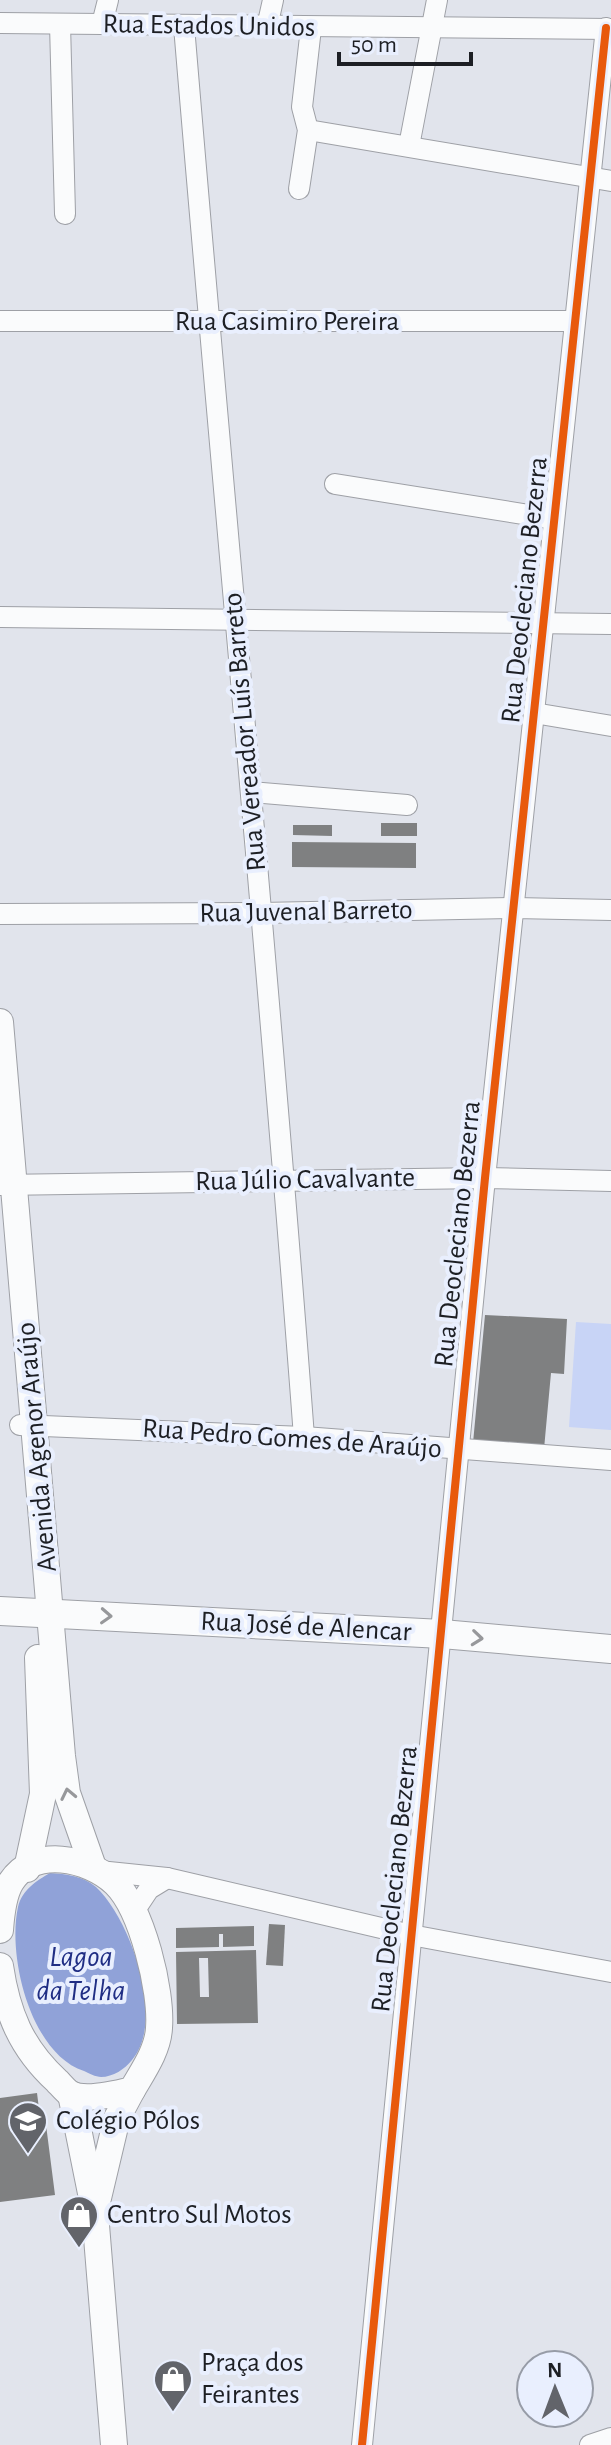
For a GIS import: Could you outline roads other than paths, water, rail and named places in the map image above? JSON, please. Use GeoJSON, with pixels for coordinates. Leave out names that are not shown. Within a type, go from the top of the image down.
{"type":"FeatureCollection","features":[{"type":"Feature","properties":{"kind":"main road","name":"Rua José de Alencar"},"geometry":{"type":"LineString","coordinates":[[0,1611],[442,1634],[611,1649]]}},
{"type":"Feature","properties":{"kind":"street"},"geometry":{"type":"LineString","coordinates":[[102,24],[108,0]]}},
{"type":"Feature","properties":{"kind":"street"},"geometry":{"type":"LineString","coordinates":[[267,27],[273,0]]}},
{"type":"Feature","properties":{"kind":"street"},"geometry":{"type":"LineString","coordinates":[[409,146],[437,0]]}},
{"type":"Feature","properties":{"kind":"street","name":"Rua Estados Unidos"},"geometry":{"type":"LineString","coordinates":[[0,23],[430,29],[608,28]]}},
{"type":"Feature","properties":{"kind":"street"},"geometry":{"type":"LineString","coordinates":[[60,24],[65,214]]}},
{"type":"Feature","properties":{"kind":"street","name":"Rua Vereador Luís Barreto"},"geometry":{"type":"LineString","coordinates":[[184,26],[285,1180],[304,1437]]}},
{"type":"Feature","properties":{"kind":"street"},"geometry":{"type":"LineString","coordinates":[[299,189],[308,130],[302,107],[311,28]]}},
{"type":"Feature","properties":{"kind":"street","name":"Rua Deocleciano Bezerra"},"geometry":{"type":"LineString","coordinates":[[362,2445],[485,1178],[545,624],[589,176],[608,28]]}},
{"type":"Feature","properties":{"kind":"street"},"geometry":{"type":"LineString","coordinates":[[308,130],[611,181]]}},
{"type":"Feature","properties":{"kind":"street","name":"Rua Casimiro Pereira"},"geometry":{"type":"LineString","coordinates":[[0,321],[574,321]]}},
{"type":"Feature","properties":{"kind":"street"},"geometry":{"type":"LineString","coordinates":[[335,484],[554,519]]}},
{"type":"Feature","properties":{"kind":"street"},"geometry":{"type":"LineString","coordinates":[[0,617],[611,624]]}},
{"type":"Feature","properties":{"kind":"street"},"geometry":{"type":"LineString","coordinates":[[534,713],[611,726]]}},
{"type":"Feature","properties":{"kind":"street"},"geometry":{"type":"LineString","coordinates":[[252,792],[407,805]]}},
{"type":"Feature","properties":{"kind":"street","name":"Rua Juvenal Barreto"},"geometry":{"type":"LineString","coordinates":[[0,914],[515,908],[611,910]]}},
{"type":"Feature","properties":{"kind":"street","name":"Avenida Agenor Araújo"},"geometry":{"type":"LineString","coordinates":[[0,1022],[5,1187],[44,1614],[67,1793],[96,1869],[117,1885],[146,1942],[154,1973],[160,2029],[148,2061],[117,2118],[104,2162],[95,2213]]}},
{"type":"Feature","properties":{"kind":"street","name":"Rua Júlio Cavalvante"},"geometry":{"type":"LineString","coordinates":[[5,1187],[485,1178],[611,1181]]}},
{"type":"Feature","properties":{"kind":"street","name":"Rua Pedro Gomes de Araújo"},"geometry":{"type":"LineString","coordinates":[[27,1424],[304,1437],[611,1460]]}},
{"type":"Feature","properties":{"kind":"street","name":"Avenida Agenor Araújo"},"geometry":{"type":"LineString","coordinates":[[0,1930],[10,1883],[43,1794],[44,1614]]}},
{"type":"Feature","properties":{"kind":"street"},"geometry":{"type":"LineString","coordinates":[[15,1871],[46,1860],[78,1861],[96,1869],[167,1878],[411,1935],[611,1972]]}},
{"type":"Feature","properties":{"kind":"street"},"geometry":{"type":"LineString","coordinates":[[133,1913],[149,1889],[167,1878]]}},
{"type":"Feature","properties":{"kind":"street"},"geometry":{"type":"LineString","coordinates":[[0,1966],[4,1992],[14,2022],[29,2053],[71,2094],[100,2096],[132,2090]]}},
{"type":"Feature","properties":{"kind":"street","name":"Avenida Agenor Araújo"},"geometry":{"type":"LineString","coordinates":[[71,2094],[95,2213],[114,2445]]}},
{"type":"Feature","properties":{"kind":"street"},"geometry":{"type":"LineString","coordinates":[[590,2445],[611,2438]]}},
{"type":"Feature","properties":{"kind":"water","name":"Lagoa da Telha"},"geometry":{"type":"Polygon","coordinates":[[[50,1873],[80,1878],[96,1887],[121,1922],[140,1971],[146,2021],[142,2042],[132,2060],[110,2076],[94,2076],[65,2061],[37,2025],[27,2001],[16,1951],[18,1907],[26,1891],[50,1873]]]}},
{"type":"Feature","properties":{"kind":"place","name":"Colégio Pólos"},"geometry":{"type":"Point","coordinates":[28,2155]}},
{"type":"Feature","properties":{"kind":"place","name":"Centro Sul Motos"},"geometry":{"type":"Point","coordinates":[79,2249]}},
{"type":"Feature","properties":{"kind":"place","name":"Praça dos Feirantes"},"geometry":{"type":"Point","coordinates":[173,2413]}}]}
